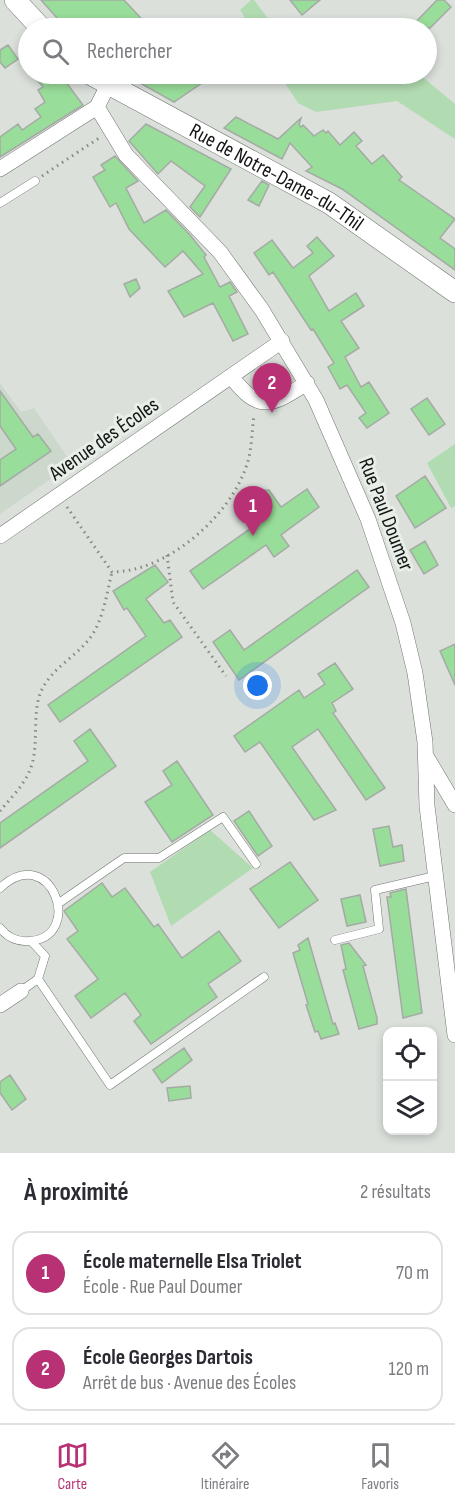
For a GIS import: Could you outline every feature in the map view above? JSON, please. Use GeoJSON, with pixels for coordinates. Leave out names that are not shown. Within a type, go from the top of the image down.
{"type":"FeatureCollection","features":[{"type":"Feature","properties":{"kind":"main road"},"geometry":{"type":"LineString","coordinates":[[15,0],[32,18]]}},
{"type":"Feature","properties":{"kind":"main road","name":"Rue de Notre-Dame-du-Thil"},"geometry":{"type":"LineString","coordinates":[[108,84],[329,203],[455,292]]}},
{"type":"Feature","properties":{"kind":"street"},"geometry":{"type":"LineString","coordinates":[[0,169],[98,107],[99,84]]}},
{"type":"Feature","properties":{"kind":"street","name":"Rue Paul Doumer"},"geometry":{"type":"LineString","coordinates":[[98,107],[110,130],[134,164],[231,266],[282,340],[307,383],[362,504],[386,567],[413,661],[426,756],[427,806],[455,1035]]}},
{"type":"Feature","properties":{"kind":"street","name":"Avenue des Écoles"},"geometry":{"type":"LineString","coordinates":[[0,536],[282,340]]}},
{"type":"Feature","properties":{"kind":"street"},"geometry":{"type":"LineString","coordinates":[[231,376],[256,401],[275,403],[307,383]]}},
{"type":"Feature","properties":{"kind":"street"},"geometry":{"type":"LineString","coordinates":[[426,756],[455,805]]}},
{"type":"Feature","properties":{"kind":"street"},"geometry":{"type":"LineString","coordinates":[[0,1005],[21,991]]}},
{"type":"Feature","properties":{"kind":"lane"},"geometry":{"type":"LineString","coordinates":[[0,203],[35,181]]}},
{"type":"Feature","properties":{"kind":"lane"},"geometry":{"type":"LineString","coordinates":[[59,903],[124,858],[159,858],[222,817],[256,864]]}},
{"type":"Feature","properties":{"kind":"lane"},"geometry":{"type":"LineString","coordinates":[[335,940],[379,928],[375,890],[435,876]]}},
{"type":"Feature","properties":{"kind":"lane"},"geometry":{"type":"LineString","coordinates":[[0,888],[18,877],[39,878],[49,884],[59,903],[56,923],[50,932],[31,941],[10,937],[0,928]]}},
{"type":"Feature","properties":{"kind":"lane"},"geometry":{"type":"LineString","coordinates":[[21,991],[38,979],[45,956],[31,941]]}},
{"type":"Feature","properties":{"kind":"lane"},"geometry":{"type":"LineString","coordinates":[[38,979],[110,1085],[264,977]]}},
{"type":"Feature","properties":{"kind":"path"},"geometry":{"type":"LineString","coordinates":[[35,181],[110,130]]}},
{"type":"Feature","properties":{"kind":"path"},"geometry":{"type":"LineString","coordinates":[[112,572],[130,572],[167,555],[186,544],[214,519],[234,491],[248,461],[256,401]]}},
{"type":"Feature","properties":{"kind":"path"},"geometry":{"type":"LineString","coordinates":[[0,812],[30,771],[35,747],[38,704],[44,685],[96,630],[112,572],[59,495]]}},
{"type":"Feature","properties":{"kind":"path"},"geometry":{"type":"LineString","coordinates":[[167,555],[173,602],[226,676]]}},
{"type":"Feature","properties":{"kind":"shaded area"},"geometry":{"type":"Polygon","coordinates":[[[0,383],[21,412],[34,408],[72,464],[0,514],[0,383]]]}},
{"type":"Feature","properties":{"kind":"green space"},"geometry":{"type":"Polygon","coordinates":[[[254,0],[268,18],[245,18],[240,10],[254,0]]]}},
{"type":"Feature","properties":{"kind":"green space"},"geometry":{"type":"Polygon","coordinates":[[[286,84],[431,84],[455,104],[455,139],[397,101],[316,112],[298,103],[286,84]]]}},
{"type":"Feature","properties":{"kind":"green space"},"geometry":{"type":"Polygon","coordinates":[[[455,444],[455,506],[451,508],[427,463],[455,444]]]}},
{"type":"Feature","properties":{"kind":"green space"},"geometry":{"type":"Polygon","coordinates":[[[210,830],[253,868],[171,926],[150,872],[210,830]]]}},
{"type":"Feature","properties":{"kind":"building"},"geometry":{"type":"Polygon","coordinates":[[[41,0],[124,0],[141,18],[57,18],[41,0]]]}},
{"type":"Feature","properties":{"kind":"building"},"geometry":{"type":"Polygon","coordinates":[[[290,0],[320,0],[302,15],[290,0]]]}},
{"type":"Feature","properties":{"kind":"building"},"geometry":{"type":"Polygon","coordinates":[[[437,0],[444,0],[451,7],[437,21],[437,18],[420,18],[437,0]]]}},
{"type":"Feature","properties":{"kind":"building"},"geometry":{"type":"Polygon","coordinates":[[[8,45],[18,59],[5,68],[0,62],[0,50],[8,45]]]}},
{"type":"Feature","properties":{"kind":"building"},"geometry":{"type":"Polygon","coordinates":[[[40,84],[67,84],[83,105],[0,157],[0,137],[18,124],[22,130],[41,117],[35,109],[45,102],[38,90],[43,87],[40,84]]]}},
{"type":"Feature","properties":{"kind":"building"},"geometry":{"type":"Polygon","coordinates":[[[142,84],[200,84],[174,102],[142,84]]]}},
{"type":"Feature","properties":{"kind":"building"},"geometry":{"type":"Polygon","coordinates":[[[236,117],[278,139],[301,118],[299,125],[301,127],[303,125],[314,136],[323,130],[326,133],[328,131],[340,145],[354,132],[362,141],[356,146],[372,164],[383,155],[402,177],[399,180],[455,219],[440,238],[455,249],[455,270],[342,189],[306,171],[312,167],[290,143],[282,159],[224,128],[236,117]]]}},
{"type":"Feature","properties":{"kind":"building"},"geometry":{"type":"Polygon","coordinates":[[[146,124],[231,169],[200,217],[190,207],[205,186],[171,161],[158,174],[129,141],[146,124]]]}},
{"type":"Feature","properties":{"kind":"building"},"geometry":{"type":"Polygon","coordinates":[[[115,156],[138,181],[126,188],[144,223],[166,210],[190,235],[206,255],[204,257],[220,287],[230,282],[237,292],[229,296],[248,334],[233,341],[213,303],[184,317],[168,291],[203,274],[183,251],[165,267],[129,229],[116,203],[110,207],[93,177],[105,170],[101,165],[115,156]]]}},
{"type":"Feature","properties":{"kind":"building"},"geometry":{"type":"Polygon","coordinates":[[[262,181],[269,185],[259,206],[248,200],[262,181]]]}},
{"type":"Feature","properties":{"kind":"building"},"geometry":{"type":"Polygon","coordinates":[[[317,237],[334,256],[309,276],[329,311],[356,293],[364,306],[341,321],[359,348],[345,357],[361,387],[369,382],[389,413],[367,428],[359,418],[366,413],[347,385],[340,389],[328,367],[334,363],[313,329],[311,330],[273,272],[269,275],[254,253],[272,240],[293,268],[313,253],[307,246],[317,237]]]}},
{"type":"Feature","properties":{"kind":"building"},"geometry":{"type":"Polygon","coordinates":[[[136,279],[140,288],[130,297],[124,284],[136,279]]]}},
{"type":"Feature","properties":{"kind":"building"},"geometry":{"type":"Polygon","coordinates":[[[0,391],[33,437],[38,434],[51,451],[0,486],[0,460],[16,449],[0,426],[0,391]]]}},
{"type":"Feature","properties":{"kind":"building"},"geometry":{"type":"Polygon","coordinates":[[[427,398],[445,424],[429,435],[411,409],[427,398]]]}},
{"type":"Feature","properties":{"kind":"building"},"geometry":{"type":"Polygon","coordinates":[[[425,476],[446,508],[415,528],[396,496],[425,476]]]}},
{"type":"Feature","properties":{"kind":"building"},"geometry":{"type":"Polygon","coordinates":[[[307,489],[319,507],[281,535],[289,546],[274,557],[266,545],[203,589],[190,571],[267,517],[256,499],[259,491],[269,490],[281,507],[307,489]]]}},
{"type":"Feature","properties":{"kind":"building"},"geometry":{"type":"Polygon","coordinates":[[[425,541],[438,565],[424,574],[410,550],[425,541]]]}},
{"type":"Feature","properties":{"kind":"building"},"geometry":{"type":"Polygon","coordinates":[[[155,565],[168,582],[146,599],[164,623],[170,620],[182,637],[60,722],[48,705],[146,636],[127,608],[124,610],[113,591],[155,565]]]}},
{"type":"Feature","properties":{"kind":"building"},"geometry":{"type":"Polygon","coordinates":[[[357,570],[369,587],[239,680],[213,642],[230,630],[244,650],[357,570]]]}},
{"type":"Feature","properties":{"kind":"building"},"geometry":{"type":"Polygon","coordinates":[[[455,644],[455,685],[440,651],[455,644]]]}},
{"type":"Feature","properties":{"kind":"building"},"geometry":{"type":"Polygon","coordinates":[[[335,663],[353,689],[332,703],[336,711],[333,713],[385,788],[366,800],[318,729],[292,747],[336,810],[314,820],[260,742],[245,752],[234,736],[299,690],[304,698],[325,684],[318,674],[335,663]]]}},
{"type":"Feature","properties":{"kind":"building"},"geometry":{"type":"Polygon","coordinates":[[[90,729],[116,766],[0,848],[0,823],[88,761],[74,741],[90,729]]]}},
{"type":"Feature","properties":{"kind":"building"},"geometry":{"type":"Polygon","coordinates":[[[177,761],[213,815],[172,842],[145,802],[172,785],[163,771],[177,761]]]}},
{"type":"Feature","properties":{"kind":"building"},"geometry":{"type":"Polygon","coordinates":[[[249,811],[272,846],[258,856],[234,821],[249,811]]]}},
{"type":"Feature","properties":{"kind":"building"},"geometry":{"type":"Polygon","coordinates":[[[389,826],[393,847],[402,845],[404,861],[380,866],[373,829],[389,826]]]}},
{"type":"Feature","properties":{"kind":"building"},"geometry":{"type":"Polygon","coordinates":[[[290,862],[318,900],[279,928],[250,889],[290,862]]]}},
{"type":"Feature","properties":{"kind":"building"},"geometry":{"type":"Polygon","coordinates":[[[102,883],[112,897],[125,888],[154,927],[158,924],[182,958],[219,931],[241,961],[208,984],[217,997],[151,1044],[134,1021],[141,1015],[125,993],[91,1018],[75,996],[98,979],[67,939],[78,931],[64,911],[102,883]]]}},
{"type":"Feature","properties":{"kind":"building"},"geometry":{"type":"Polygon","coordinates":[[[406,889],[422,1013],[403,1018],[387,897],[391,897],[390,893],[406,889]]]}},
{"type":"Feature","properties":{"kind":"building"},"geometry":{"type":"Polygon","coordinates":[[[360,895],[366,922],[347,926],[341,899],[360,895]]]}},
{"type":"Feature","properties":{"kind":"building"},"geometry":{"type":"Polygon","coordinates":[[[308,938],[333,1024],[335,1023],[339,1034],[321,1039],[318,1031],[315,1032],[306,1005],[308,1004],[293,953],[300,950],[298,945],[308,938]]]}},
{"type":"Feature","properties":{"kind":"building"},"geometry":{"type":"Polygon","coordinates":[[[349,943],[366,965],[363,966],[377,1018],[377,1024],[359,1029],[343,970],[346,969],[341,945],[349,943]]]}},
{"type":"Feature","properties":{"kind":"building"},"geometry":{"type":"Polygon","coordinates":[[[184,1048],[192,1060],[162,1083],[153,1070],[184,1048]]]}},
{"type":"Feature","properties":{"kind":"building"},"geometry":{"type":"Polygon","coordinates":[[[10,1075],[26,1099],[12,1110],[0,1093],[0,1082],[10,1075]]]}},
{"type":"Feature","properties":{"kind":"building"},"geometry":{"type":"Polygon","coordinates":[[[190,1086],[191,1098],[169,1101],[167,1088],[190,1086]]]}},
{"type":"Feature","properties":{"kind":"place","name":"École Georges Dartois"},"geometry":{"type":"Point","coordinates":[272,413]}},
{"type":"Feature","properties":{"kind":"place","name":"École maternelle Elsa Triolet"},"geometry":{"type":"Point","coordinates":[253,536]}}]}
